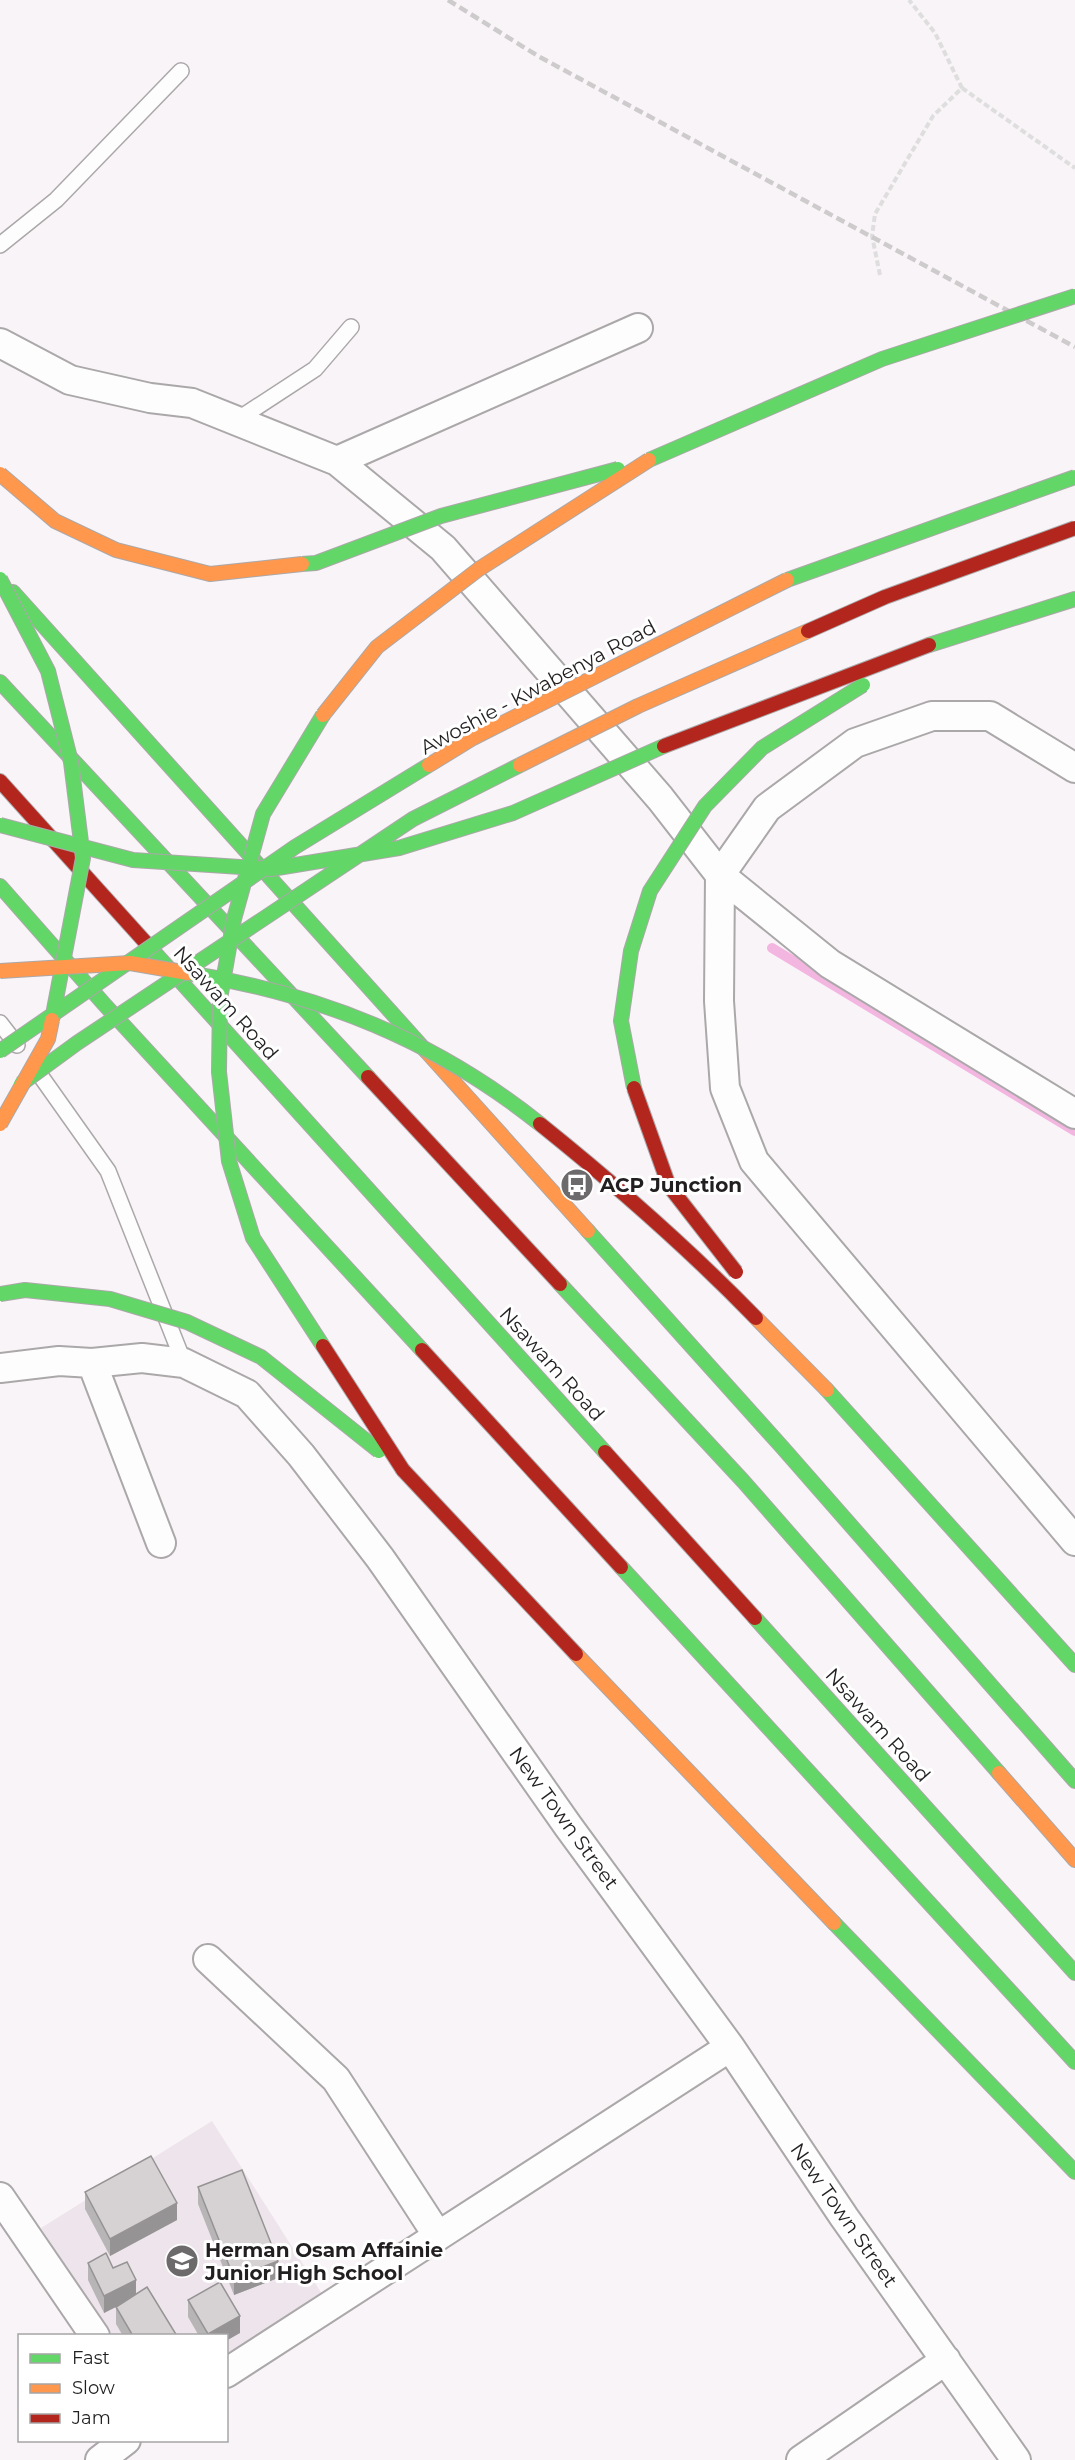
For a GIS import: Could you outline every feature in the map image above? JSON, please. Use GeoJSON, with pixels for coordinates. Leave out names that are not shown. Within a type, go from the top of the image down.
{"type":"FeatureCollection","features":[{"type":"Feature","properties":{"kind":"main road"},"geometry":{"type":"LineString","coordinates":[[0,474],[55,520],[116,550],[210,574],[316,564],[441,516],[649,460],[882,359],[1075,296]]}},
{"type":"Feature","properties":{"kind":"main road"},"geometry":{"type":"LineString","coordinates":[[403,1470],[253,1238],[229,1161],[219,1072],[220,999],[234,919],[263,814],[315,726],[377,647],[479,569],[649,460]]}},
{"type":"Feature","properties":{"kind":"main road","name":"Awoshie - Kwabenya Road"},"geometry":{"type":"LineString","coordinates":[[0,1051],[295,847],[473,738],[790,579],[1075,477]]}},
{"type":"Feature","properties":{"kind":"main road"},"geometry":{"type":"LineString","coordinates":[[0,1099],[77,1043],[413,819],[638,706],[874,602],[1075,528]]}},
{"type":"Feature","properties":{"kind":"main road"},"geometry":{"type":"LineString","coordinates":[[0,578],[48,671],[71,762],[83,858],[48,1039],[0,1124]]}},
{"type":"Feature","properties":{"kind":"main road"},"geometry":{"type":"LineString","coordinates":[[0,578],[782,1447],[1075,1781]]}},
{"type":"Feature","properties":{"kind":"main road"},"geometry":{"type":"LineString","coordinates":[[0,825],[133,860],[201,866],[271,869],[399,848],[513,813],[673,742],[929,645],[1075,599]]}},
{"type":"Feature","properties":{"kind":"main road"},"geometry":{"type":"LineString","coordinates":[[827,1390],[669,1185],[636,1100],[621,1021],[631,951],[650,891],[705,806],[762,748],[929,645]]}},
{"type":"Feature","properties":{"kind":"main road"},"geometry":{"type":"LineString","coordinates":[[0,682],[743,1481],[1075,1860]]}},
{"type":"Feature","properties":{"kind":"main road","name":"Nsawam Road"},"geometry":{"type":"LineString","coordinates":[[0,781],[1075,1972]]}},
{"type":"Feature","properties":{"kind":"main road"},"geometry":{"type":"LineString","coordinates":[[0,886],[104,1004],[1075,2062]]}},
{"type":"Feature","properties":{"kind":"main road"},"geometry":{"type":"LineString","coordinates":[[0,971],[130,963],[227,979],[327,1005],[425,1047],[512,1102],[595,1168],[701,1261],[827,1390],[1075,1665]]}},
{"type":"Feature","properties":{"kind":"main road"},"geometry":{"type":"LineString","coordinates":[[0,1294],[25,1290],[110,1299],[187,1322],[261,1357],[403,1470],[661,1744],[1075,2172]]}},
{"type":"Feature","properties":{"kind":"street"},"geometry":{"type":"LineString","coordinates":[[337,461],[638,328]]}},
{"type":"Feature","properties":{"kind":"street"},"geometry":{"type":"LineString","coordinates":[[0,343],[70,380],[150,398],[192,403],[337,461],[443,548],[660,798],[720,875],[830,964],[1075,1114]]}},
{"type":"Feature","properties":{"kind":"street"},"geometry":{"type":"LineString","coordinates":[[1075,768],[990,716],[932,716],[855,743],[767,808],[720,875],[719,1001],[725,1088],[754,1161],[1075,1541]]}},
{"type":"Feature","properties":{"kind":"street","name":"New Town Street"},"geometry":{"type":"LineString","coordinates":[[0,1368],[59,1361],[92,1362],[142,1358],[184,1363],[247,1394],[302,1455],[380,1558],[568,1826],[730,2047],[844,2217],[1016,2460]]}},
{"type":"Feature","properties":{"kind":"street"},"geometry":{"type":"LineString","coordinates":[[92,1362],[161,1543]]}},
{"type":"Feature","properties":{"kind":"street"},"geometry":{"type":"LineString","coordinates":[[208,1959],[336,2079],[438,2236]]}},
{"type":"Feature","properties":{"kind":"street"},"geometry":{"type":"LineString","coordinates":[[228,2372],[730,2047]]}},
{"type":"Feature","properties":{"kind":"street"},"geometry":{"type":"LineString","coordinates":[[0,2197],[94,2334]]}},
{"type":"Feature","properties":{"kind":"street"},"geometry":{"type":"LineString","coordinates":[[801,2460],[946,2360]]}},
{"type":"Feature","properties":{"kind":"street"},"geometry":{"type":"LineString","coordinates":[[100,2460],[123,2442]]}},
{"type":"Feature","properties":{"kind":"lane"},"geometry":{"type":"LineString","coordinates":[[0,245],[56,200],[181,71]]}},
{"type":"Feature","properties":{"kind":"lane"},"geometry":{"type":"LineString","coordinates":[[237,420],[315,369],[351,327]]}},
{"type":"Feature","properties":{"kind":"lane"},"geometry":{"type":"LineString","coordinates":[[0,1023],[50,1086],[108,1171],[184,1363]]}},
{"type":"Feature","properties":{"kind":"path"},"geometry":{"type":"LineString","coordinates":[[909,0],[935,33],[962,88],[1075,168]]}},
{"type":"Feature","properties":{"kind":"path"},"geometry":{"type":"LineString","coordinates":[[880,275],[872,236],[875,214],[933,116],[962,88]]}},
{"type":"Feature","properties":{"kind":"shaded area","name":"Herman Osam Affainie Junior High School"},"geometry":{"type":"Polygon","coordinates":[[[212,2121],[322,2294],[228,2352],[228,2334],[109,2334],[41,2228],[212,2121]]]}},
{"type":"Feature","properties":{"kind":"building"},"geometry":{"type":"Polygon","coordinates":[[[151,2156],[177,2203],[110,2239],[85,2192],[151,2156]]]}},
{"type":"Feature","properties":{"kind":"building"},"geometry":{"type":"Polygon","coordinates":[[[242,2170],[278,2261],[234,2278],[198,2187],[242,2170]]]}},
{"type":"Feature","properties":{"kind":"building"},"geometry":{"type":"Polygon","coordinates":[[[106,2253],[113,2268],[127,2262],[136,2280],[104,2296],[88,2263],[106,2253]]]}},
{"type":"Feature","properties":{"kind":"building"},"geometry":{"type":"Polygon","coordinates":[[[220,2282],[240,2316],[208,2334],[188,2300],[220,2282]]]}},
{"type":"Feature","properties":{"kind":"building"},"geometry":{"type":"Polygon","coordinates":[[[147,2287],[176,2334],[132,2334],[116,2307],[147,2287]]]}},
{"type":"Feature","properties":{"kind":"waterway"},"geometry":{"type":"LineString","coordinates":[[772,948],[1075,1131]]}},
{"type":"Feature","properties":{"kind":"railway"},"geometry":{"type":"LineString","coordinates":[[448,0],[538,56],[1075,347]]}},
{"type":"Feature","properties":{"kind":"traffic: fast"},"geometry":{"type":"LineString","coordinates":[[649,460],[882,359],[1075,296]]}},
{"type":"Feature","properties":{"kind":"traffic: fast"},"geometry":{"type":"LineString","coordinates":[[302,564],[316,563],[441,516],[618,469]]}},
{"type":"Feature","properties":{"kind":"traffic: fast"},"geometry":{"type":"LineString","coordinates":[[787,580],[1075,477]]}},
{"type":"Feature","properties":{"kind":"traffic: fast"},"geometry":{"type":"LineString","coordinates":[[0,579],[48,671],[71,762],[83,858],[52,1020]]}},
{"type":"Feature","properties":{"kind":"traffic: fast"},"geometry":{"type":"LineString","coordinates":[[13,592],[426,1051]]}},
{"type":"Feature","properties":{"kind":"traffic: fast"},"geometry":{"type":"LineString","coordinates":[[929,645],[1075,599]]}},
{"type":"Feature","properties":{"kind":"traffic: fast"},"geometry":{"type":"LineString","coordinates":[[0,682],[368,1077]]}},
{"type":"Feature","properties":{"kind":"traffic: fast"},"geometry":{"type":"LineString","coordinates":[[634,1088],[621,1021],[631,951],[650,891],[705,806],[762,748],[863,685]]}},
{"type":"Feature","properties":{"kind":"traffic: fast"},"geometry":{"type":"LineString","coordinates":[[323,715],[263,814],[234,919],[220,999],[219,1072],[229,1161],[253,1238],[323,1346]]}},
{"type":"Feature","properties":{"kind":"traffic: fast"},"geometry":{"type":"LineString","coordinates":[[0,825],[133,860],[271,869],[399,848],[513,813],[664,746]]}},
{"type":"Feature","properties":{"kind":"traffic: fast"},"geometry":{"type":"LineString","coordinates":[[0,1051],[295,847],[429,765]]}},
{"type":"Feature","properties":{"kind":"traffic: fast"},"geometry":{"type":"LineString","coordinates":[[21,1084],[77,1043],[413,819],[520,765]]}},
{"type":"Feature","properties":{"kind":"traffic: fast"},"geometry":{"type":"LineString","coordinates":[[0,886],[104,1004],[422,1350]]}},
{"type":"Feature","properties":{"kind":"traffic: fast"},"geometry":{"type":"LineString","coordinates":[[146,943],[605,1452]]}},
{"type":"Feature","properties":{"kind":"traffic: fast"},"geometry":{"type":"LineString","coordinates":[[188,973],[284,994],[374,1025],[459,1068],[500,1094],[540,1124]]}},
{"type":"Feature","properties":{"kind":"traffic: fast"},"geometry":{"type":"LineString","coordinates":[[588,1231],[782,1447],[1075,1781]]}},
{"type":"Feature","properties":{"kind":"traffic: fast"},"geometry":{"type":"LineString","coordinates":[[560,1284],[743,1481],[999,1773]]}},
{"type":"Feature","properties":{"kind":"traffic: fast"},"geometry":{"type":"LineString","coordinates":[[0,1294],[25,1290],[110,1299],[187,1322],[261,1357],[379,1451]]}},
{"type":"Feature","properties":{"kind":"traffic: fast"},"geometry":{"type":"LineString","coordinates":[[827,1390],[1075,1665]]}},
{"type":"Feature","properties":{"kind":"traffic: fast"},"geometry":{"type":"LineString","coordinates":[[621,1567],[1075,2062]]}},
{"type":"Feature","properties":{"kind":"traffic: fast"},"geometry":{"type":"LineString","coordinates":[[755,1618],[1075,1973]]}},
{"type":"Feature","properties":{"kind":"traffic: fast"},"geometry":{"type":"LineString","coordinates":[[834,1923],[1075,2172]]}},
{"type":"Feature","properties":{"kind":"traffic: slow"},"geometry":{"type":"LineString","coordinates":[[323,715],[377,647],[479,569],[649,460]]}},
{"type":"Feature","properties":{"kind":"traffic: slow"},"geometry":{"type":"LineString","coordinates":[[0,474],[55,521],[116,550],[210,574],[302,564]]}},
{"type":"Feature","properties":{"kind":"traffic: slow"},"geometry":{"type":"LineString","coordinates":[[429,765],[473,738],[787,580]]}},
{"type":"Feature","properties":{"kind":"traffic: slow"},"geometry":{"type":"LineString","coordinates":[[520,765],[638,706],[808,631]]}},
{"type":"Feature","properties":{"kind":"traffic: slow"},"geometry":{"type":"LineString","coordinates":[[0,971],[130,963],[188,973]]}},
{"type":"Feature","properties":{"kind":"traffic: slow"},"geometry":{"type":"LineString","coordinates":[[0,1124],[48,1039],[52,1020]]}},
{"type":"Feature","properties":{"kind":"traffic: slow"},"geometry":{"type":"LineString","coordinates":[[426,1051],[588,1231]]}},
{"type":"Feature","properties":{"kind":"traffic: slow"},"geometry":{"type":"LineString","coordinates":[[756,1318],[827,1390]]}},
{"type":"Feature","properties":{"kind":"traffic: slow"},"geometry":{"type":"LineString","coordinates":[[576,1654],[834,1923]]}},
{"type":"Feature","properties":{"kind":"traffic: slow"},"geometry":{"type":"LineString","coordinates":[[999,1773],[1075,1860]]}},
{"type":"Feature","properties":{"kind":"traffic: jam"},"geometry":{"type":"LineString","coordinates":[[808,631],[885,597],[1075,528]]}},
{"type":"Feature","properties":{"kind":"traffic: jam"},"geometry":{"type":"LineString","coordinates":[[664,746],[929,645]]}},
{"type":"Feature","properties":{"kind":"traffic: jam"},"geometry":{"type":"LineString","coordinates":[[0,781],[146,943]]}},
{"type":"Feature","properties":{"kind":"traffic: jam"},"geometry":{"type":"LineString","coordinates":[[368,1077],[560,1284]]}},
{"type":"Feature","properties":{"kind":"traffic: jam"},"geometry":{"type":"LineString","coordinates":[[634,1088],[669,1186],[736,1272]]}},
{"type":"Feature","properties":{"kind":"traffic: jam"},"geometry":{"type":"LineString","coordinates":[[540,1124],[651,1218],[756,1318]]}},
{"type":"Feature","properties":{"kind":"traffic: jam"},"geometry":{"type":"LineString","coordinates":[[323,1346],[403,1470]]}},
{"type":"Feature","properties":{"kind":"traffic: jam"},"geometry":{"type":"LineString","coordinates":[[422,1350],[621,1567]]}},
{"type":"Feature","properties":{"kind":"traffic: jam"},"geometry":{"type":"LineString","coordinates":[[605,1452],[755,1618]]}},
{"type":"Feature","properties":{"kind":"traffic: jam"},"geometry":{"type":"LineString","coordinates":[[403,1470],[576,1654]]}},
{"type":"Feature","properties":{"kind":"place","name":"ACP Junction"},"geometry":{"type":"Point","coordinates":[577,1185]}},
{"type":"Feature","properties":{"kind":"place","name":"Herman Osam Affainie Junior High School"},"geometry":{"type":"Point","coordinates":[182,2261]}}]}
